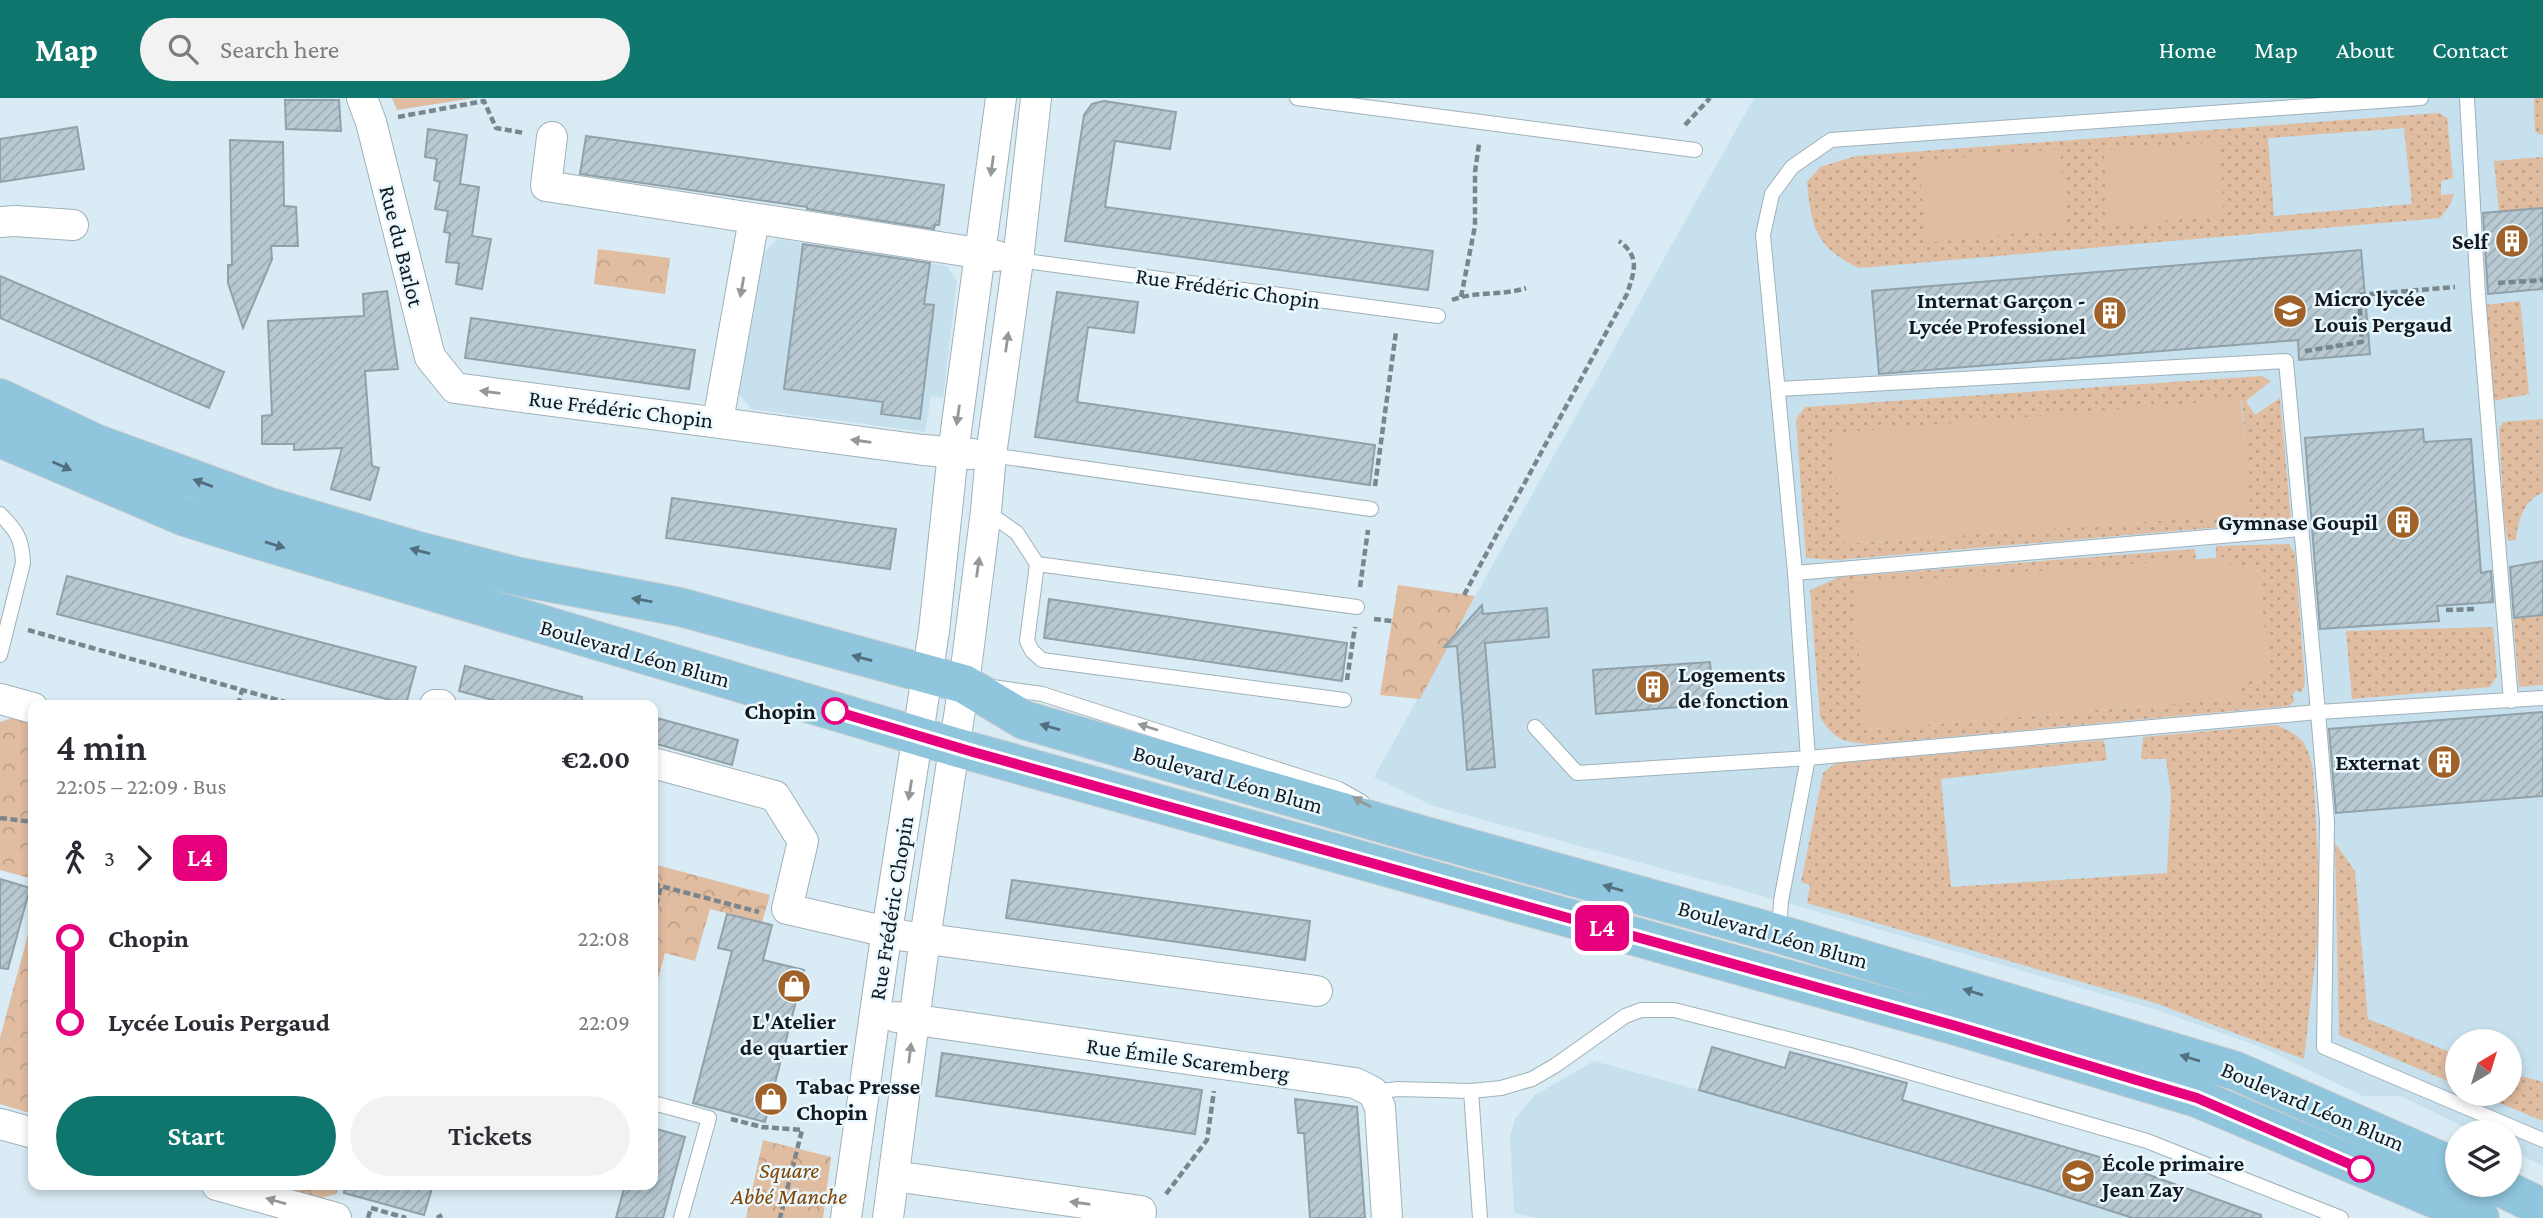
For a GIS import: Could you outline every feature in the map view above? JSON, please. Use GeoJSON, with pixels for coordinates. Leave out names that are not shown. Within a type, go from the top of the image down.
{"type":"FeatureCollection","features":[{"type":"Feature","properties":{"kind":"main road","name":"Boulevard Léon Blum"},"geometry":{"type":"LineString","coordinates":[[0,398],[120,453],[243,498],[415,550],[520,577],[680,607],[964,684],[1024,720],[1422,835],[1779,934],[2236,1071],[2445,1163]]}},
{"type":"Feature","properties":{"kind":"main road","name":"Boulevard Léon Blum"},"geometry":{"type":"LineString","coordinates":[[0,438],[197,521],[955,747],[1929,1019],[2197,1098],[2480,1218]]}},
{"type":"Feature","properties":{"kind":"main road"},"geometry":{"type":"LineString","coordinates":[[2521,1197],[2543,1208]]}},
{"type":"Feature","properties":{"kind":"street","name":"Rue Frédéric Chopin"},"geometry":{"type":"LineString","coordinates":[[846,1218],[886,934],[928,674],[953,453],[1001,98]]}},
{"type":"Feature","properties":{"kind":"street","name":"Rue Frédéric Chopin"},"geometry":{"type":"LineString","coordinates":[[888,1218],[925,938],[964,684],[1036,98]]}},
{"type":"Feature","properties":{"kind":"street","name":"Rue du Barlot"},"geometry":{"type":"LineString","coordinates":[[366,110],[429,356],[455,388]]}},
{"type":"Feature","properties":{"kind":"street","name":"Rue Frédéric Chopin"},"geometry":{"type":"LineString","coordinates":[[552,137],[546,186],[1018,260]]}},
{"type":"Feature","properties":{"kind":"street"},"geometry":{"type":"LineString","coordinates":[[718,421],[754,219]]}},
{"type":"Feature","properties":{"kind":"street"},"geometry":{"type":"LineString","coordinates":[[0,222],[15,220],[73,225]]}},
{"type":"Feature","properties":{"kind":"street","name":"Rue Frédéric Chopin"},"geometry":{"type":"LineString","coordinates":[[455,388],[953,453],[991,455]]}},
{"type":"Feature","properties":{"kind":"street"},"geometry":{"type":"LineString","coordinates":[[938,598],[973,605]]}},
{"type":"Feature","properties":{"kind":"street"},"geometry":{"type":"LineString","coordinates":[[0,699],[28,707]]}},
{"type":"Feature","properties":{"kind":"street"},"geometry":{"type":"LineString","coordinates":[[658,764],[775,796],[803,841],[787,909],[886,934],[925,938]]}},
{"type":"Feature","properties":{"kind":"street","name":"Rue Frédéric Chopin"},"geometry":{"type":"LineString","coordinates":[[925,938],[1317,991]]}},
{"type":"Feature","properties":{"kind":"street","name":"Rue Émile Scaremberg"},"geometry":{"type":"LineString","coordinates":[[875,1014],[1356,1083],[1373,1092]]}},
{"type":"Feature","properties":{"kind":"street"},"geometry":{"type":"LineString","coordinates":[[1373,1092],[1380,1108],[1387,1218]]}},
{"type":"Feature","properties":{"kind":"street"},"geometry":{"type":"LineString","coordinates":[[0,1124],[28,1132]]}},
{"type":"Feature","properties":{"kind":"street"},"geometry":{"type":"LineString","coordinates":[[894,1176],[1140,1215]]}},
{"type":"Feature","properties":{"kind":"street"},"geometry":{"type":"LineString","coordinates":[[235,1190],[335,1218]]}},
{"type":"Feature","properties":{"kind":"lane"},"geometry":{"type":"LineString","coordinates":[[1297,98],[1695,150]]}},
{"type":"Feature","properties":{"kind":"lane"},"geometry":{"type":"LineString","coordinates":[[1779,934],[1781,901],[1808,758],[1796,573],[1763,235],[1772,194],[1792,167],[1831,140],[2421,98]]}},
{"type":"Feature","properties":{"kind":"lane"},"geometry":{"type":"LineString","coordinates":[[2467,98],[2477,285],[2511,701]]}},
{"type":"Feature","properties":{"kind":"lane","name":"Rue Frédéric Chopin"},"geometry":{"type":"LineString","coordinates":[[1018,260],[1438,316]]}},
{"type":"Feature","properties":{"kind":"lane"},"geometry":{"type":"LineString","coordinates":[[1779,389],[2286,361],[2327,821],[2324,1047],[2543,1140]]}},
{"type":"Feature","properties":{"kind":"lane","name":"Rue Frédéric Chopin"},"geometry":{"type":"LineString","coordinates":[[991,455],[1371,509]]}},
{"type":"Feature","properties":{"kind":"lane"},"geometry":{"type":"LineString","coordinates":[[986,511],[1017,533],[1037,564],[1027,641],[1031,651],[1042,660],[1344,700]]}},
{"type":"Feature","properties":{"kind":"lane"},"geometry":{"type":"LineString","coordinates":[[0,514],[18,533],[23,547],[23,563],[0,655]]}},
{"type":"Feature","properties":{"kind":"lane"},"geometry":{"type":"LineString","coordinates":[[1796,573],[2301,529]]}},
{"type":"Feature","properties":{"kind":"lane"},"geometry":{"type":"LineString","coordinates":[[1037,564],[1357,607]]}},
{"type":"Feature","properties":{"kind":"lane"},"geometry":{"type":"LineString","coordinates":[[1535,727],[1577,773],[1808,758],[2318,712],[2543,698]]}},
{"type":"Feature","properties":{"kind":"lane"},"geometry":{"type":"LineString","coordinates":[[1373,1092],[1398,1089],[1471,1091],[1502,1088],[1532,1079],[1556,1065],[1625,1016],[1641,1010],[1674,1010],[1850,1055],[2147,1141],[2341,1218]]}},
{"type":"Feature","properties":{"kind":"lane"},"geometry":{"type":"LineString","coordinates":[[1471,1091],[1480,1218]]}},
{"type":"Feature","properties":{"kind":"lane"},"geometry":{"type":"LineString","coordinates":[[658,1103],[709,1118],[681,1218]]}},
{"type":"Feature","properties":{"kind":"lane"},"geometry":{"type":"LineString","coordinates":[[2361,1169],[2392,1195]]}},
{"type":"Feature","properties":{"kind":"path"},"geometry":{"type":"LineString","coordinates":[[1666,147],[1710,98]]}},
{"type":"Feature","properties":{"kind":"path"},"geometry":{"type":"LineString","coordinates":[[366,110],[484,101],[496,128],[552,137]]}},
{"type":"Feature","properties":{"kind":"path"},"geometry":{"type":"LineString","coordinates":[[1461,297],[1475,226],[1475,172],[1483,123]]}},
{"type":"Feature","properties":{"kind":"path"},"geometry":{"type":"LineString","coordinates":[[1464,595],[1626,294],[1634,269],[1633,259],[1629,248],[1619,241]]}},
{"type":"Feature","properties":{"kind":"path"},"geometry":{"type":"LineString","coordinates":[[2286,361],[2310,349],[2362,342],[2359,295],[2543,280]]}},
{"type":"Feature","properties":{"kind":"path"},"geometry":{"type":"LineString","coordinates":[[1438,316],[1442,307],[1461,297],[1515,292],[1526,288]]}},
{"type":"Feature","properties":{"kind":"path"},"geometry":{"type":"LineString","coordinates":[[1344,700],[1399,310]]}},
{"type":"Feature","properties":{"kind":"path"},"geometry":{"type":"LineString","coordinates":[[2446,610],[2476,609]]}},
{"type":"Feature","properties":{"kind":"path"},"geometry":{"type":"LineString","coordinates":[[7,624],[278,700]]}},
{"type":"Feature","properties":{"kind":"path"},"geometry":{"type":"LineString","coordinates":[[239,700],[242,690]]}},
{"type":"Feature","properties":{"kind":"path"},"geometry":{"type":"LineString","coordinates":[[0,818],[28,822]]}},
{"type":"Feature","properties":{"kind":"path"},"geometry":{"type":"LineString","coordinates":[[658,886],[765,914],[787,909]]}},
{"type":"Feature","properties":{"kind":"path"},"geometry":{"type":"LineString","coordinates":[[658,898],[661,887]]}},
{"type":"Feature","properties":{"kind":"path"},"geometry":{"type":"LineString","coordinates":[[1140,1215],[1162,1199],[1208,1140],[1217,1062]]}},
{"type":"Feature","properties":{"kind":"path"},"geometry":{"type":"LineString","coordinates":[[732,1119],[762,1127],[802,1130],[780,1218]]}},
{"type":"Feature","properties":{"kind":"path"},"geometry":{"type":"LineString","coordinates":[[369,1218],[371,1208],[406,1218]]}},
{"type":"Feature","properties":{"kind":"shaded area"},"geometry":{"type":"Polygon","coordinates":[[[1754,98],[2543,98],[2543,1166],[2522,1155],[2522,1120],[2450,1120],[2401,1096],[2363,1096],[2261,1047],[2154,1009],[1781,901],[1433,806],[1374,777],[1754,98]]]}},
{"type":"Feature","properties":{"kind":"shaded area"},"geometry":{"type":"Polygon","coordinates":[[[778,239],[947,266],[957,281],[943,398],[931,396],[925,432],[751,409],[738,392],[763,253],[778,239]]]}},
{"type":"Feature","properties":{"kind":"shaded area"},"geometry":{"type":"Polygon","coordinates":[[[1712,1047],[1784,1068],[1790,1052],[1907,1083],[1902,1100],[2096,1156],[2266,1218],[1539,1218],[1514,1213],[1510,1136],[1515,1119],[1534,1096],[1594,1061],[1699,1090],[1712,1047]]]}},
{"type":"Feature","properties":{"kind":"green space"},"geometry":{"type":"Polygon","coordinates":[[[392,98],[474,98],[397,110],[392,98]]]}},
{"type":"Feature","properties":{"kind":"green space"},"geometry":{"type":"Polygon","coordinates":[[[2534,98],[2543,98],[2543,135],[2535,132],[2534,98]]]}},
{"type":"Feature","properties":{"kind":"green space"},"geometry":{"type":"Polygon","coordinates":[[[2439,113],[2447,118],[2453,178],[2441,181],[2441,195],[2454,194],[2440,218],[1859,268],[1833,252],[1818,234],[1811,212],[1807,182],[1820,167],[1856,156],[2439,113]],[[2404,128],[2268,138],[2274,216],[2412,204],[2404,128]]]}},
{"type":"Feature","properties":{"kind":"green space"},"geometry":{"type":"Polygon","coordinates":[[[2219,142],[2224,216],[2108,225],[2104,150],[2219,142]]]}},
{"type":"Feature","properties":{"kind":"green space"},"geometry":{"type":"Polygon","coordinates":[[[2060,149],[2066,228],[1926,243],[1919,161],[2060,149]]]}},
{"type":"Feature","properties":{"kind":"green space"},"geometry":{"type":"Polygon","coordinates":[[[2543,157],[2543,208],[2499,212],[2494,161],[2543,157]]]}},
{"type":"Feature","properties":{"kind":"green space"},"geometry":{"type":"Polygon","coordinates":[[[598,249],[670,258],[665,294],[594,284],[598,249]]]}},
{"type":"Feature","properties":{"kind":"green space"},"geometry":{"type":"Polygon","coordinates":[[[2520,301],[2529,394],[2493,401],[2486,305],[2520,301]]]}},
{"type":"Feature","properties":{"kind":"green space"},"geometry":{"type":"Polygon","coordinates":[[[2262,376],[2271,381],[2246,401],[2255,415],[2280,398],[2291,521],[1836,560],[1806,558],[1796,419],[1805,407],[2262,376]],[[2242,400],[1844,544],[2250,514],[2242,400]]]}},
{"type":"Feature","properties":{"kind":"green space"},"geometry":{"type":"Polygon","coordinates":[[[2241,399],[2251,514],[1844,544],[1832,433],[2241,399]]]}},
{"type":"Feature","properties":{"kind":"green space"},"geometry":{"type":"Polygon","coordinates":[[[2543,419],[2543,492],[2526,506],[2516,540],[2508,541],[2504,521],[2499,428],[2503,422],[2543,419]]]}},
{"type":"Feature","properties":{"kind":"green space"},"geometry":{"type":"Polygon","coordinates":[[[2289,544],[2295,553],[2305,683],[2301,693],[2296,690],[2292,695],[2295,700],[2289,706],[1870,744],[1841,739],[1830,731],[1820,717],[1810,590],[1840,577],[2195,549],[2196,561],[1863,730],[2239,698],[2238,682],[2264,679],[2270,674],[2257,568],[2231,568],[2228,557],[2216,558],[2216,546],[2289,544]]]}},
{"type":"Feature","properties":{"kind":"green space"},"geometry":{"type":"Polygon","coordinates":[[[2228,557],[2231,568],[2257,568],[2270,674],[2265,679],[2238,683],[2239,698],[1863,730],[1855,584],[2228,557]]]}},
{"type":"Feature","properties":{"kind":"green space"},"geometry":{"type":"Polygon","coordinates":[[[1398,585],[1475,596],[1420,699],[1380,695],[1398,585]]]}},
{"type":"Feature","properties":{"kind":"green space"},"geometry":{"type":"Polygon","coordinates":[[[2543,615],[2543,685],[2519,687],[2513,618],[2543,615]]]}},
{"type":"Feature","properties":{"kind":"green space"},"geometry":{"type":"Polygon","coordinates":[[[2493,627],[2497,676],[2490,687],[2352,699],[2346,631],[2493,627]]]}},
{"type":"Feature","properties":{"kind":"green space"},"geometry":{"type":"Polygon","coordinates":[[[17,716],[28,719],[28,878],[0,870],[0,722],[17,716]]]}},
{"type":"Feature","properties":{"kind":"green space"},"geometry":{"type":"Polygon","coordinates":[[[2276,725],[2302,741],[2313,769],[2321,910],[2304,1059],[2155,1003],[1807,903],[1810,885],[1801,882],[1823,773],[1836,763],[2104,740],[2107,760],[1941,779],[1951,887],[2167,873],[2171,794],[2166,759],[2141,759],[2143,737],[2276,725]]]}},
{"type":"Feature","properties":{"kind":"green space"},"geometry":{"type":"Polygon","coordinates":[[[2335,843],[2355,871],[2368,1019],[2445,1050],[2445,1080],[2339,1035],[2335,843]]]}},
{"type":"Feature","properties":{"kind":"green space"},"geometry":{"type":"Polygon","coordinates":[[[658,865],[770,895],[762,922],[710,909],[695,961],[665,953],[658,979],[658,865]]]}},
{"type":"Feature","properties":{"kind":"green space"},"geometry":{"type":"Polygon","coordinates":[[[28,934],[28,1112],[0,1104],[0,1038],[28,934]]]}},
{"type":"Feature","properties":{"kind":"green space"},"geometry":{"type":"Polygon","coordinates":[[[2522,1076],[2543,1082],[2543,1121],[2507,1106],[2522,1106],[2522,1076]]]}},
{"type":"Feature","properties":{"kind":"green space","name":"Square Abbé Manche"},"geometry":{"type":"Polygon","coordinates":[[[763,1140],[831,1157],[823,1218],[746,1218],[763,1140]]]}},
{"type":"Feature","properties":{"kind":"green space"},"geometry":{"type":"Polygon","coordinates":[[[287,1190],[338,1190],[336,1194],[318,1199],[287,1190]]]}},
{"type":"Feature","properties":{"kind":"building"},"geometry":{"type":"Polygon","coordinates":[[[285,100],[339,100],[341,131],[286,129],[285,100]]]}},
{"type":"Feature","properties":{"kind":"building"},"geometry":{"type":"Polygon","coordinates":[[[1104,101],[1176,112],[1170,149],[1115,141],[1105,207],[1433,251],[1428,290],[1065,241],[1084,115],[1092,104],[1104,101]]]}},
{"type":"Feature","properties":{"kind":"building"},"geometry":{"type":"Polygon","coordinates":[[[77,127],[84,169],[0,182],[0,139],[77,127]]]}},
{"type":"Feature","properties":{"kind":"building"},"geometry":{"type":"Polygon","coordinates":[[[428,129],[467,135],[460,184],[479,187],[472,236],[491,239],[482,289],[456,284],[459,263],[446,262],[450,233],[444,232],[448,211],[435,209],[440,182],[434,180],[437,159],[425,157],[428,129]]]}},
{"type":"Feature","properties":{"kind":"building"},"geometry":{"type":"Polygon","coordinates":[[[586,136],[944,185],[939,225],[935,225],[934,229],[807,207],[580,174],[586,136]]]}},
{"type":"Feature","properties":{"kind":"building"},"geometry":{"type":"Polygon","coordinates":[[[230,140],[283,142],[284,206],[296,207],[298,246],[271,246],[272,259],[243,328],[228,283],[228,265],[232,265],[230,140]]]}},
{"type":"Feature","properties":{"kind":"building","name":"Self"},"geometry":{"type":"Polygon","coordinates":[[[2543,208],[2543,289],[2488,294],[2483,213],[2543,208]]]}},
{"type":"Feature","properties":{"kind":"building"},"geometry":{"type":"Polygon","coordinates":[[[803,244],[930,263],[924,304],[934,305],[920,419],[881,414],[883,402],[784,389],[803,244]]]}},
{"type":"Feature","properties":{"kind":"building","name":"Internat Garçon - Lycée Professionel"},"geometry":{"type":"Polygon","coordinates":[[[2361,250],[2370,354],[2299,360],[2298,340],[1879,374],[1872,291],[2361,250]]]}},
{"type":"Feature","properties":{"kind":"building"},"geometry":{"type":"Polygon","coordinates":[[[0,276],[224,372],[209,408],[0,318],[0,276]]]}},
{"type":"Feature","properties":{"kind":"building"},"geometry":{"type":"Polygon","coordinates":[[[387,291],[398,369],[365,371],[372,466],[379,468],[370,500],[331,489],[342,448],[294,450],[294,444],[262,444],[262,416],[272,415],[268,321],[364,316],[363,294],[387,291]]]}},
{"type":"Feature","properties":{"kind":"building"},"geometry":{"type":"Polygon","coordinates":[[[1057,292],[1138,302],[1134,333],[1088,327],[1077,402],[1375,445],[1370,485],[1035,437],[1057,292]]]}},
{"type":"Feature","properties":{"kind":"building"},"geometry":{"type":"Polygon","coordinates":[[[471,318],[695,350],[689,389],[465,358],[471,318]]]}},
{"type":"Feature","properties":{"kind":"building","name":"Gymnase Goupil"},"geometry":{"type":"Polygon","coordinates":[[[2423,429],[2424,442],[2471,439],[2481,573],[2491,571],[2493,602],[2437,606],[2439,621],[2320,629],[2305,438],[2423,429]]]}},
{"type":"Feature","properties":{"kind":"building"},"geometry":{"type":"Polygon","coordinates":[[[672,498],[896,529],[890,569],[666,538],[672,498]]]}},
{"type":"Feature","properties":{"kind":"building"},"geometry":{"type":"Polygon","coordinates":[[[2543,561],[2543,615],[2514,618],[2510,567],[2543,561]]]}},
{"type":"Feature","properties":{"kind":"building"},"geometry":{"type":"Polygon","coordinates":[[[67,576],[416,667],[407,700],[390,700],[57,614],[67,576]]]}},
{"type":"Feature","properties":{"kind":"building"},"geometry":{"type":"Polygon","coordinates":[[[1049,599],[1347,643],[1342,681],[1044,638],[1049,599]]]}},
{"type":"Feature","properties":{"kind":"building"},"geometry":{"type":"Polygon","coordinates":[[[1482,605],[1483,614],[1547,608],[1549,637],[1485,643],[1495,767],[1467,770],[1457,646],[1444,647],[1482,605]]]}},
{"type":"Feature","properties":{"kind":"building","name":"Logements de fonction"},"geometry":{"type":"Polygon","coordinates":[[[1710,662],[1714,704],[1596,714],[1593,670],[1710,662]]]}},
{"type":"Feature","properties":{"kind":"building"},"geometry":{"type":"Polygon","coordinates":[[[465,666],[582,697],[582,700],[493,700],[459,691],[465,666]]]}},
{"type":"Feature","properties":{"kind":"building","name":"Externat"},"geometry":{"type":"Polygon","coordinates":[[[2543,712],[2543,796],[2336,813],[2329,729],[2543,712]]]}},
{"type":"Feature","properties":{"kind":"building"},"geometry":{"type":"Polygon","coordinates":[[[658,718],[738,740],[732,765],[658,744],[658,718]]]}},
{"type":"Feature","properties":{"kind":"building"},"geometry":{"type":"Polygon","coordinates":[[[0,879],[28,887],[28,895],[8,969],[0,968],[0,879]]]}},
{"type":"Feature","properties":{"kind":"building"},"geometry":{"type":"Polygon","coordinates":[[[1012,880],[1310,921],[1305,960],[1006,918],[1012,880]]]}},
{"type":"Feature","properties":{"kind":"building"},"geometry":{"type":"Polygon","coordinates":[[[727,914],[772,925],[763,960],[804,970],[765,1122],[693,1103],[732,951],[718,948],[727,914]]]}},
{"type":"Feature","properties":{"kind":"building","name":"École primaire Jean Zay"},"geometry":{"type":"Polygon","coordinates":[[[1712,1047],[1785,1068],[1790,1052],[1907,1083],[1902,1100],[2096,1156],[2261,1215],[2261,1218],[2133,1218],[1699,1090],[1712,1047]]]}},
{"type":"Feature","properties":{"kind":"building"},"geometry":{"type":"Polygon","coordinates":[[[942,1053],[1202,1090],[1195,1134],[936,1096],[942,1053]]]}},
{"type":"Feature","properties":{"kind":"building"},"geometry":{"type":"Polygon","coordinates":[[[1295,1099],[1357,1107],[1365,1218],[1310,1218],[1304,1133],[1298,1133],[1295,1099]]]}},
{"type":"Feature","properties":{"kind":"building"},"geometry":{"type":"Polygon","coordinates":[[[658,1129],[685,1137],[663,1218],[616,1218],[624,1190],[658,1190],[658,1129]]]}},
{"type":"Feature","properties":{"kind":"building"},"geometry":{"type":"Polygon","coordinates":[[[344,1190],[432,1190],[424,1215],[344,1193],[344,1190]]]}},
{"type":"Feature","properties":{"kind":"bus line","name":"L4"},"geometry":{"type":"LineString","coordinates":[[835,711],[973,752],[1956,1026],[2197,1098],[2361,1169]]}},
{"type":"Feature","properties":{"kind":"place","name":"Self"},"geometry":{"type":"Point","coordinates":[2512,241]}},
{"type":"Feature","properties":{"kind":"place","name":"Micro lycée Louis Pergaud"},"geometry":{"type":"Point","coordinates":[2290,311]}},
{"type":"Feature","properties":{"kind":"place","name":"Internat Garçon - Lycée Professionel"},"geometry":{"type":"Point","coordinates":[2110,313]}},
{"type":"Feature","properties":{"kind":"place","name":"Gymnase Goupil"},"geometry":{"type":"Point","coordinates":[2403,522]}},
{"type":"Feature","properties":{"kind":"place","name":"Logements de fonction"},"geometry":{"type":"Point","coordinates":[1653,687]}},
{"type":"Feature","properties":{"kind":"place","name":"Chopin"},"geometry":{"type":"Point","coordinates":[835,711]}},
{"type":"Feature","properties":{"kind":"place","name":"Externat"},"geometry":{"type":"Point","coordinates":[2444,762]}},
{"type":"Feature","properties":{"kind":"place","name":"L'Atelier de quartier"},"geometry":{"type":"Point","coordinates":[794,986]}},
{"type":"Feature","properties":{"kind":"place","name":"Tabac Presse Chopin"},"geometry":{"type":"Point","coordinates":[771,1099]}},
{"type":"Feature","properties":{"kind":"place","name":"École primaire Jean Zay"},"geometry":{"type":"Point","coordinates":[2078,1176]}}]}
